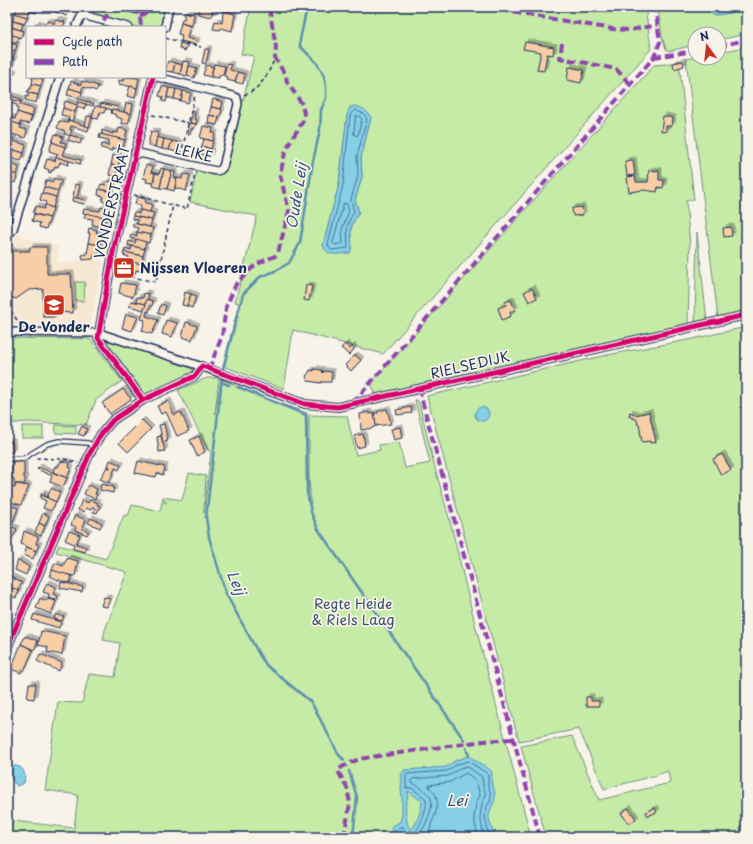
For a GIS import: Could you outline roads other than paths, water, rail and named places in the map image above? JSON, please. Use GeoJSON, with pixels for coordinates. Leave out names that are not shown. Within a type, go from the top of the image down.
{"type":"FeatureCollection","features":[{"type":"Feature","properties":{"kind":"street"},"geometry":{"type":"LineString","coordinates":[[76,26],[86,7]]}},
{"type":"Feature","properties":{"kind":"street"},"geometry":{"type":"LineString","coordinates":[[164,26],[169,7]]}},
{"type":"Feature","properties":{"kind":"street"},"geometry":{"type":"LineString","coordinates":[[82,15],[124,26]]}},
{"type":"Feature","properties":{"kind":"street"},"geometry":{"type":"LineString","coordinates":[[7,233],[11,232],[60,78]]}},
{"type":"Feature","properties":{"kind":"street","name":"VONDERSTRAAT"},"geometry":{"type":"LineString","coordinates":[[99,334],[109,272],[153,78]]}},
{"type":"Feature","properties":{"kind":"street","name":"LEIKE"},"geometry":{"type":"LineString","coordinates":[[135,152],[216,171],[223,167],[238,104],[237,98],[161,78]]}},
{"type":"Feature","properties":{"kind":"street","name":"RIELSEDIJK"},"geometry":{"type":"LineString","coordinates":[[7,332],[99,334],[202,366],[305,404],[338,407],[746,315]]}},
{"type":"Feature","properties":{"kind":"street"},"geometry":{"type":"LineString","coordinates":[[99,334],[98,338],[143,400]]}},
{"type":"Feature","properties":{"kind":"street"},"geometry":{"type":"LineString","coordinates":[[7,648],[85,466],[101,434],[113,420],[143,400],[195,376],[202,366]]}},
{"type":"Feature","properties":{"kind":"lane"},"geometry":{"type":"LineString","coordinates":[[7,459],[24,458],[47,444],[59,441],[88,443],[94,447]]}},
{"type":"Feature","properties":{"kind":"water"},"geometry":{"type":"Polygon","coordinates":[[[709,7],[739,7],[731,13],[713,15],[707,10],[709,7]]]}},
{"type":"Feature","properties":{"kind":"water"},"geometry":{"type":"Polygon","coordinates":[[[355,106],[368,113],[371,118],[361,157],[362,177],[355,200],[359,212],[351,228],[352,247],[350,253],[330,254],[323,245],[339,184],[347,115],[350,107],[355,106]]]}},
{"type":"Feature","properties":{"kind":"water"},"geometry":{"type":"Polygon","coordinates":[[[479,407],[485,407],[489,411],[489,417],[485,421],[479,421],[475,417],[475,411],[479,407]]]}},
{"type":"Feature","properties":{"kind":"water","name":"Lei"},"geometry":{"type":"Polygon","coordinates":[[[469,756],[492,772],[492,783],[495,798],[489,818],[493,837],[389,837],[392,826],[400,822],[402,814],[401,776],[404,770],[446,767],[456,760],[469,756]],[[408,791],[406,814],[411,831],[421,809],[422,801],[408,791]]]}},
{"type":"Feature","properties":{"kind":"water"},"geometry":{"type":"Polygon","coordinates":[[[14,766],[20,767],[24,771],[25,777],[24,783],[17,786],[13,782],[11,776],[12,768],[14,766]]]}},
{"type":"Feature","properties":{"kind":"waterway","name":"Oude Leij"},"geometry":{"type":"LineString","coordinates":[[223,369],[243,294],[260,277],[289,263],[300,243],[313,161],[320,130],[321,110],[326,98],[324,76],[317,63],[300,46],[307,7]]}},
{"type":"Feature","properties":{"kind":"waterway","name":"Leij"},"geometry":{"type":"LineString","coordinates":[[222,378],[206,518],[209,537],[226,594],[267,666],[311,702],[339,755],[344,760]]}},
{"type":"Feature","properties":{"kind":"waterway","name":"Leij"},"geometry":{"type":"LineString","coordinates":[[221,382],[229,385]]}},
{"type":"Feature","properties":{"kind":"waterway"},"geometry":{"type":"LineString","coordinates":[[238,387],[306,415],[307,492],[311,512],[318,529],[464,740]]}},
{"type":"Feature","properties":{"kind":"waterway"},"geometry":{"type":"LineString","coordinates":[[466,748],[469,756]]}},
{"type":"Feature","properties":{"kind":"waterway","name":"Leij"},"geometry":{"type":"LineString","coordinates":[[349,771],[357,797],[353,837]]}},
{"type":"Feature","properties":{"kind":"place","name":"Nijssen Vloeren"},"geometry":{"type":"Point","coordinates":[124,268]}},
{"type":"Feature","properties":{"kind":"place","name":"De Vonder"},"geometry":{"type":"Point","coordinates":[54,305]}},
{"type":"Feature","properties":{"kind":"park label","name":"Regte Heide & Riels Laag"},"geometry":{"type":"Point","coordinates":[353,612]}}]}
